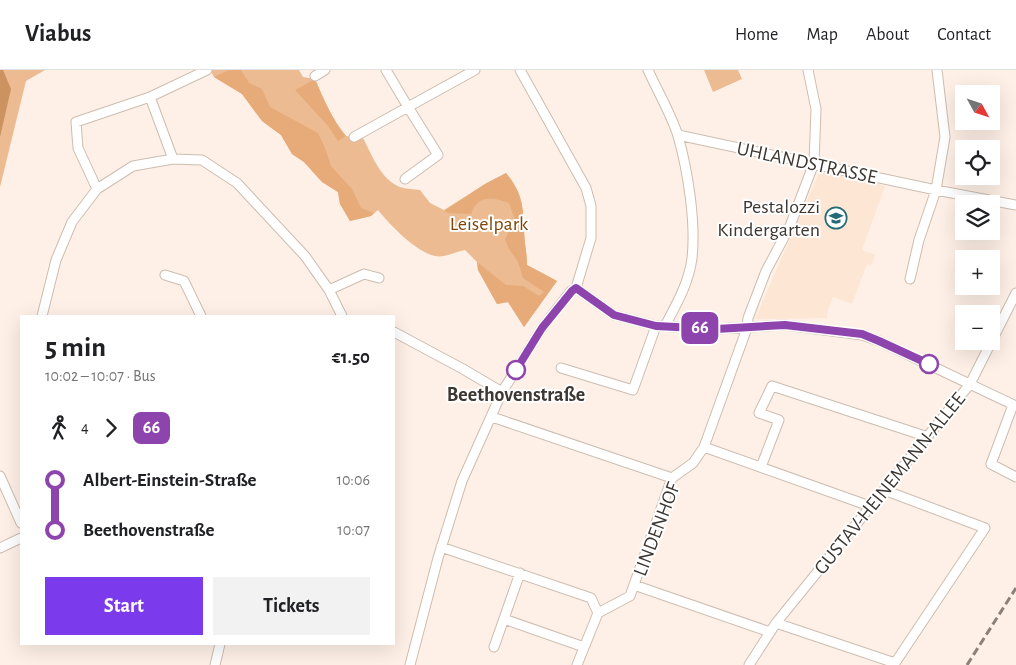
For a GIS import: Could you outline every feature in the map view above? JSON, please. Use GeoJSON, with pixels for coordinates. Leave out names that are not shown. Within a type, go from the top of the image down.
{"type":"FeatureCollection","features":[{"type":"Feature","properties":{"kind":"street"},"geometry":{"type":"LineString","coordinates":[[97,189],[78,148],[76,122],[150,97],[207,70]]}},
{"type":"Feature","properties":{"kind":"street"},"geometry":{"type":"LineString","coordinates":[[315,76],[326,70]]}},
{"type":"Feature","properties":{"kind":"street"},"geometry":{"type":"LineString","coordinates":[[386,70],[438,156],[405,179]]}},
{"type":"Feature","properties":{"kind":"street"},"geometry":{"type":"LineString","coordinates":[[354,137],[475,70]]}},
{"type":"Feature","properties":{"kind":"street"},"geometry":{"type":"LineString","coordinates":[[410,665],[441,547],[462,481],[502,392],[542,328],[576,288],[591,238],[592,206],[586,188],[520,70]]}},
{"type":"Feature","properties":{"kind":"street"},"geometry":{"type":"LineString","coordinates":[[561,368],[633,390],[660,326],[681,296],[692,259],[692,217],[687,178],[678,135],[648,70]]}},
{"type":"Feature","properties":{"kind":"street","name":"LINDENHOF"},"geometry":{"type":"LineString","coordinates":[[598,613],[630,596],[672,478],[693,463],[704,447],[766,271],[790,226],[814,163],[816,109],[808,70]]}},
{"type":"Feature","properties":{"kind":"street"},"geometry":{"type":"LineString","coordinates":[[910,279],[919,240],[936,190],[945,137],[937,70]]}},
{"type":"Feature","properties":{"kind":"street"},"geometry":{"type":"LineString","coordinates":[[150,97],[173,159]]}},
{"type":"Feature","properties":{"kind":"street","name":"UHLANDSTRASSE"},"geometry":{"type":"LineString","coordinates":[[678,135],[936,190],[1016,205]]}},
{"type":"Feature","properties":{"kind":"street"},"geometry":{"type":"LineString","coordinates":[[42,315],[56,260],[72,222],[97,189],[133,166],[173,159],[202,160],[238,183],[305,256],[329,290],[342,315]]}},
{"type":"Feature","properties":{"kind":"street"},"geometry":{"type":"LineString","coordinates":[[329,290],[364,274],[379,278]]}},
{"type":"Feature","properties":{"kind":"street"},"geometry":{"type":"LineString","coordinates":[[165,275],[184,281],[201,315]]}},
{"type":"Feature","properties":{"kind":"street"},"geometry":{"type":"LineString","coordinates":[[576,288],[614,315],[660,326],[716,329],[785,325],[862,334],[879,341],[1014,406],[991,464],[1016,477]]}},
{"type":"Feature","properties":{"kind":"street","name":"GUSTAV-HEINEMANN-ALLEE"},"geometry":{"type":"LineString","coordinates":[[749,665],[776,624],[970,384],[1016,294]]}},
{"type":"Feature","properties":{"kind":"street"},"geometry":{"type":"LineString","coordinates":[[395,333],[463,368],[502,392]]}},
{"type":"Feature","properties":{"kind":"street"},"geometry":{"type":"LineString","coordinates":[[761,467],[779,420],[759,413],[772,386],[928,437]]}},
{"type":"Feature","properties":{"kind":"street"},"geometry":{"type":"LineString","coordinates":[[492,417],[672,478]]}},
{"type":"Feature","properties":{"kind":"street"},"geometry":{"type":"LineString","coordinates":[[704,447],[855,500],[869,508]]}},
{"type":"Feature","properties":{"kind":"street"},"geometry":{"type":"LineString","coordinates":[[0,476],[20,521]]}},
{"type":"Feature","properties":{"kind":"street"},"geometry":{"type":"LineString","coordinates":[[776,624],[895,663],[985,528],[884,490]]}},
{"type":"Feature","properties":{"kind":"street"},"geometry":{"type":"LineString","coordinates":[[0,548],[20,538]]}},
{"type":"Feature","properties":{"kind":"street"},"geometry":{"type":"LineString","coordinates":[[441,547],[591,598],[598,613],[577,665]]}},
{"type":"Feature","properties":{"kind":"street"},"geometry":{"type":"LineString","coordinates":[[494,647],[520,574]]}},
{"type":"Feature","properties":{"kind":"street"},"geometry":{"type":"LineString","coordinates":[[634,585],[770,632]]}},
{"type":"Feature","properties":{"kind":"street"},"geometry":{"type":"LineString","coordinates":[[504,619],[584,647]]}},
{"type":"Feature","properties":{"kind":"street"},"geometry":{"type":"LineString","coordinates":[[215,665],[220,645]]}},
{"type":"Feature","properties":{"kind":"shaded area"},"geometry":{"type":"Polygon","coordinates":[[[0,70],[3,70],[11,89],[0,137],[0,70]]]}},
{"type":"Feature","properties":{"kind":"shaded area"},"geometry":{"type":"Polygon","coordinates":[[[229,70],[241,70],[249,83],[262,89],[270,107],[318,133],[331,166],[352,189],[361,208],[374,213],[371,216],[350,221],[340,204],[338,192],[322,182],[304,162],[292,154],[281,135],[262,121],[242,94],[214,77],[229,70]]]}},
{"type":"Feature","properties":{"kind":"shaded area"},"geometry":{"type":"Polygon","coordinates":[[[315,79],[332,116],[346,136],[338,141],[328,126],[295,90],[315,79]]]}},
{"type":"Feature","properties":{"kind":"shaded area","name":"Pestalozzi Kindergarten"},"geometry":{"type":"Polygon","coordinates":[[[821,168],[885,186],[862,250],[875,255],[871,265],[867,264],[852,304],[833,297],[827,318],[755,319],[821,168]]]}},
{"type":"Feature","properties":{"kind":"shaded area"},"geometry":{"type":"Polygon","coordinates":[[[506,173],[521,199],[527,265],[557,281],[524,327],[508,302],[497,304],[478,270],[477,262],[506,285],[523,286],[539,296],[544,292],[523,278],[518,262],[505,239],[515,220],[509,203],[486,199],[477,203],[471,214],[444,211],[485,184],[506,173]]]}},
{"type":"Feature","properties":{"kind":"green space"},"geometry":{"type":"Polygon","coordinates":[[[0,70],[45,70],[26,81],[0,187],[0,70]]]}},
{"type":"Feature","properties":{"kind":"green space","name":"Leiselpark"},"geometry":{"type":"Polygon","coordinates":[[[210,70],[299,70],[303,77],[315,79],[341,130],[346,136],[363,138],[387,179],[400,187],[420,190],[430,203],[444,210],[506,173],[521,199],[527,265],[557,281],[524,327],[508,302],[497,304],[478,270],[477,262],[465,250],[442,256],[428,253],[412,244],[378,210],[371,216],[350,221],[340,204],[338,192],[322,182],[304,162],[292,154],[281,135],[262,121],[242,94],[214,77],[210,70]]]}},
{"type":"Feature","properties":{"kind":"green space"},"geometry":{"type":"Polygon","coordinates":[[[704,70],[738,70],[742,79],[713,92],[704,70]]]}},
{"type":"Feature","properties":{"kind":"railway"},"geometry":{"type":"LineString","coordinates":[[967,665],[1016,588]]}},
{"type":"Feature","properties":{"kind":"bus line","name":"66"},"geometry":{"type":"LineString","coordinates":[[516,370],[542,328],[560,304],[576,288],[614,315],[656,326],[716,329],[785,325],[862,334],[929,364]]}},
{"type":"Feature","properties":{"kind":"place","name":"Pestalozzi Kindergarten"},"geometry":{"type":"Point","coordinates":[836,218]}},
{"type":"Feature","properties":{"kind":"place","name":"Beethovenstraße"},"geometry":{"type":"Point","coordinates":[516,370]}}]}
